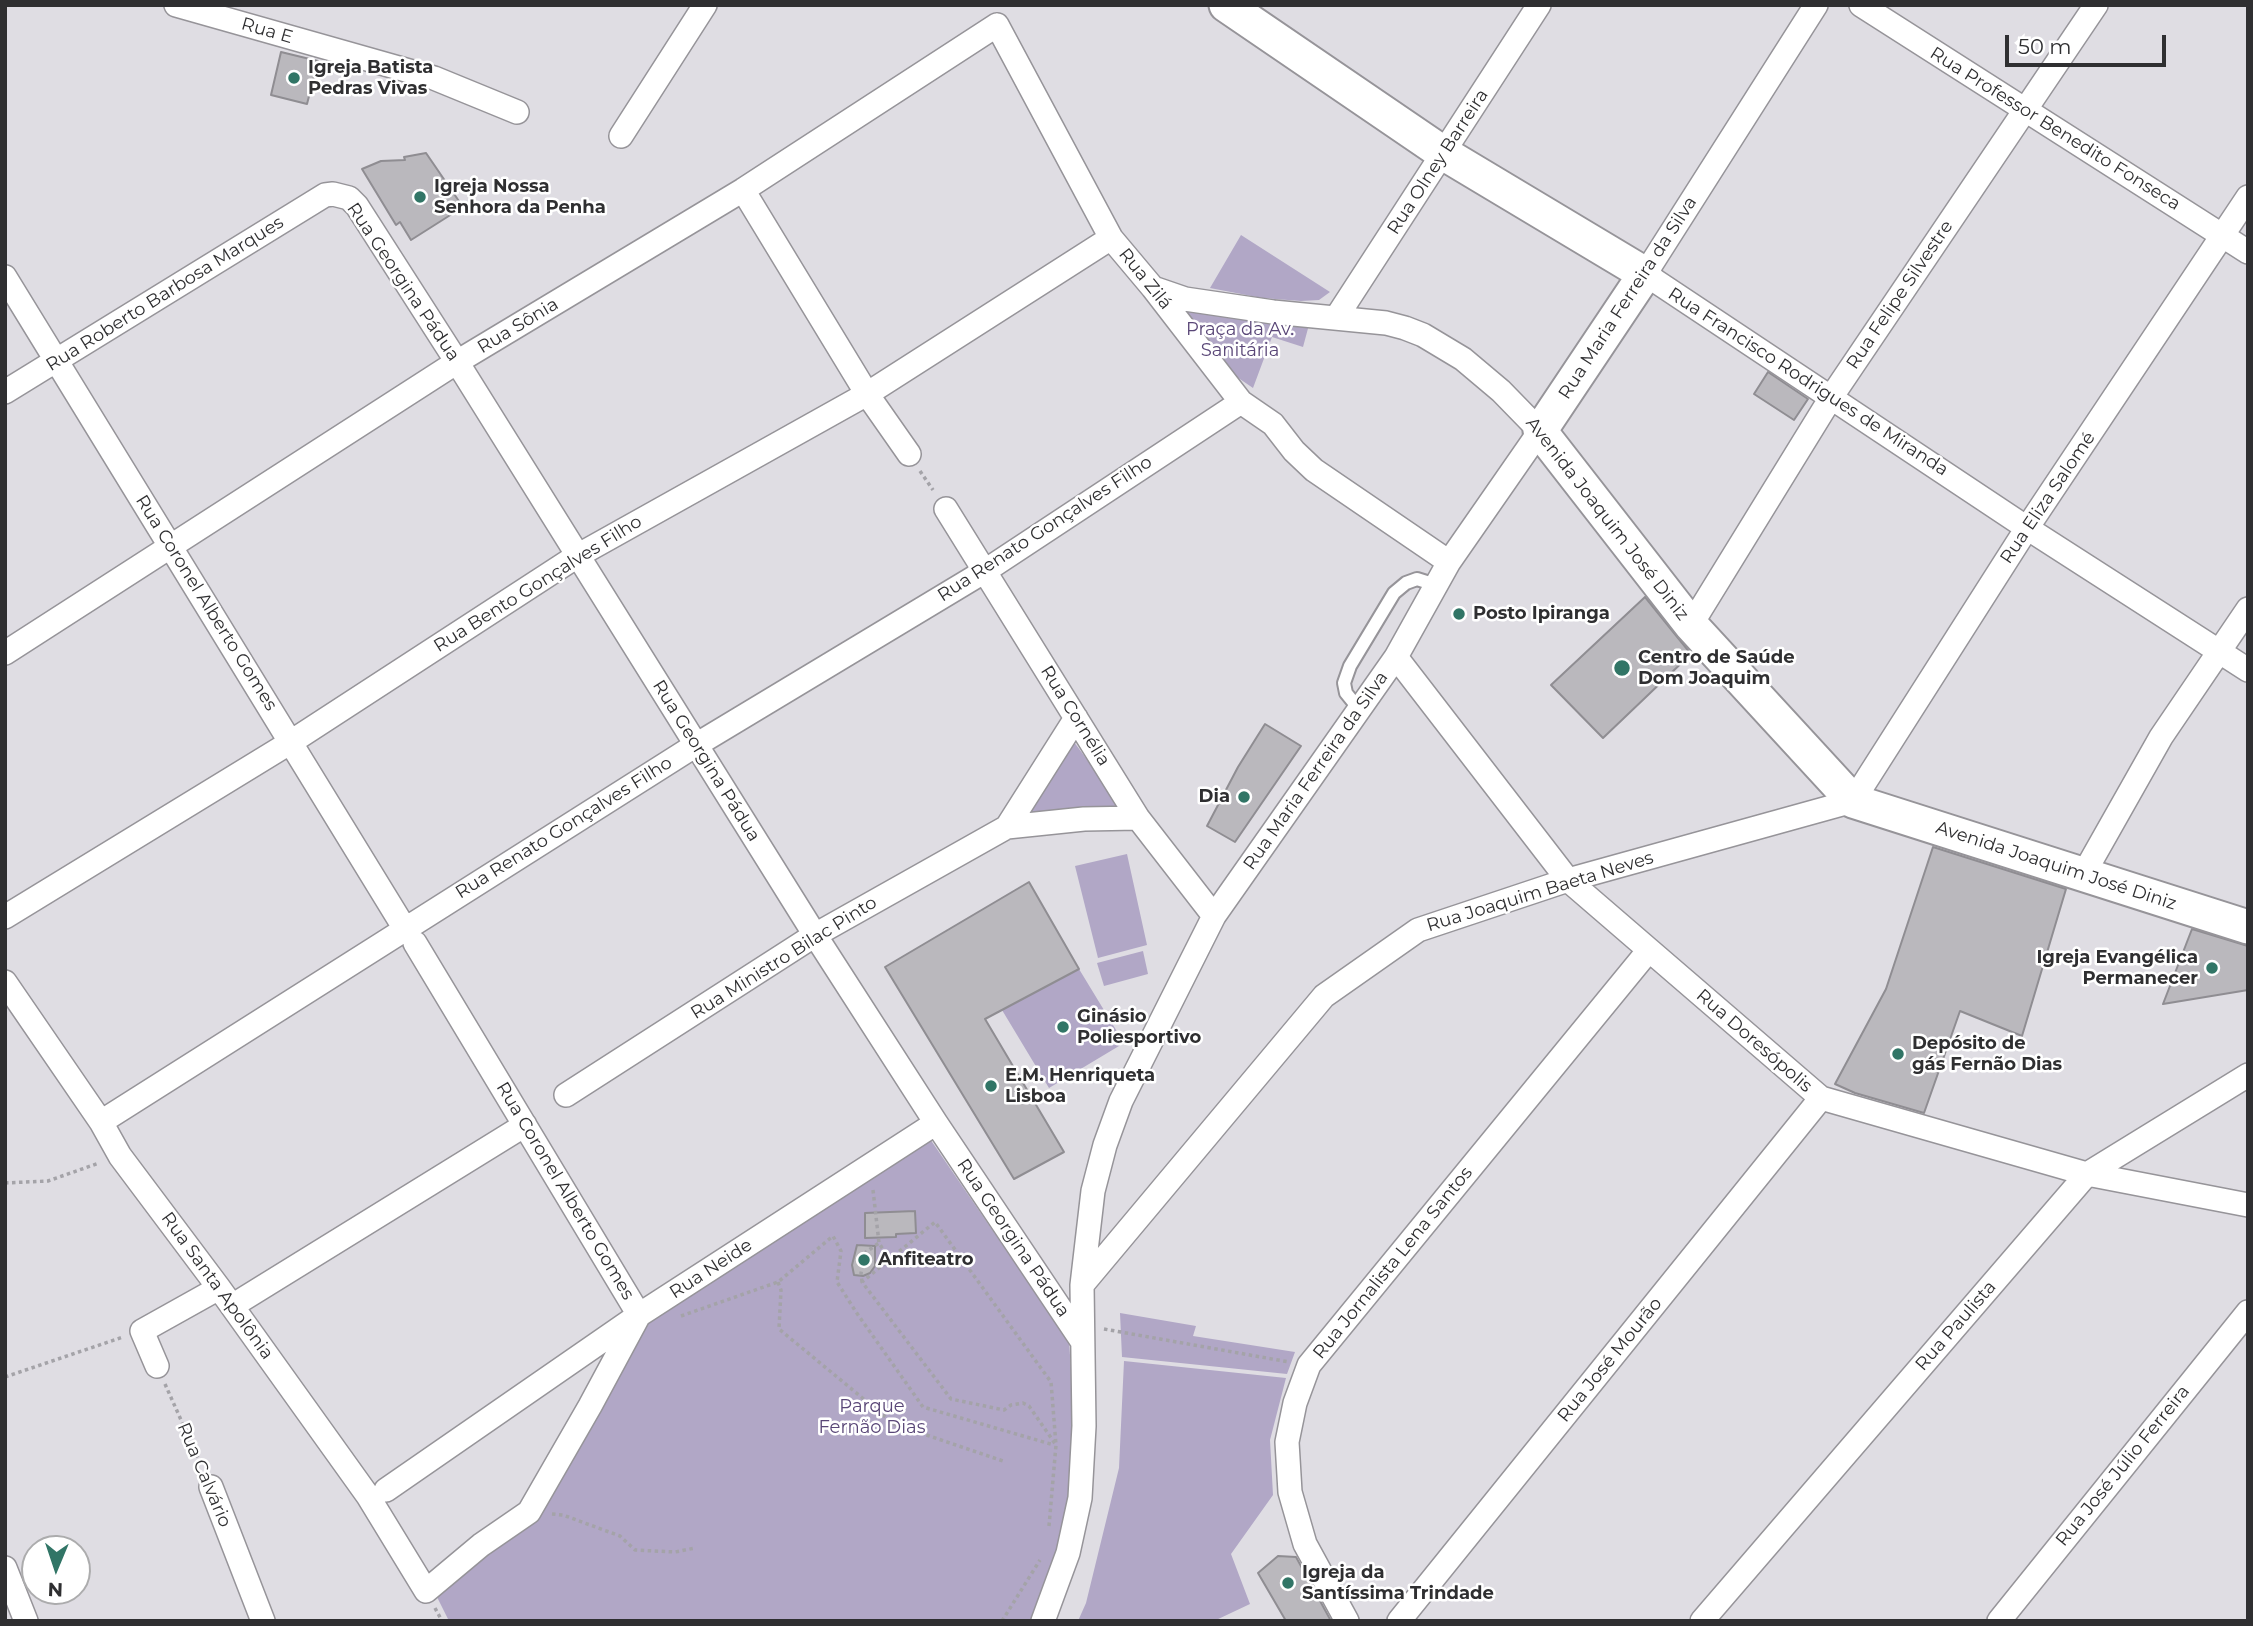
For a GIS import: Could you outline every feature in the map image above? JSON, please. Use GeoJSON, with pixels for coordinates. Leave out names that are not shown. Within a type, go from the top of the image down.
{"type":"FeatureCollection","features":[{"type":"Feature","properties":{"kind":"street","name":"Rua E"},"geometry":{"type":"LineString","coordinates":[[176,5],[434,78],[517,112]]}},
{"type":"Feature","properties":{"kind":"street"},"geometry":{"type":"LineString","coordinates":[[621,136],[705,5]]}},
{"type":"Feature","properties":{"kind":"street","name":"Rua Francisco Rodrigues de Miranda"},"geometry":{"type":"LineString","coordinates":[[1226,5],[1260,14],[1443,153],[1645,274],[2027,528],[2248,670]]}},
{"type":"Feature","properties":{"kind":"street","name":"Rua Olney Barreira"},"geometry":{"type":"LineString","coordinates":[[1336,318],[1539,5]]}},
{"type":"Feature","properties":{"kind":"street","name":"Rua Maria Ferreira da Silva"},"geometry":{"type":"LineString","coordinates":[[1043,1621],[1068,1553],[1080,1498],[1084,1426],[1082,1285],[1093,1191],[1105,1145],[1121,1101],[1214,916],[1396,657],[1449,562],[1645,274],[1816,5]]}},
{"type":"Feature","properties":{"kind":"street","name":"Rua Professor Benedito Fonseca"},"geometry":{"type":"LineString","coordinates":[[1861,5],[2248,252]]}},
{"type":"Feature","properties":{"kind":"street","name":"Rua Felipe Silvestre"},"geometry":{"type":"LineString","coordinates":[[1691,625],[1832,396],[2096,5]]}},
{"type":"Feature","properties":{"kind":"street","name":"Rua Sônia"},"geometry":{"type":"LineString","coordinates":[[5,653],[172,548],[457,362],[743,190],[1002,15]]}},
{"type":"Feature","properties":{"kind":"street","name":"Rua Zilá"},"geometry":{"type":"LineString","coordinates":[[1002,15],[1111,238],[1241,402],[1273,424],[1294,451],[1314,470],[1449,562]]}},
{"type":"Feature","properties":{"kind":"street"},"geometry":{"type":"LineString","coordinates":[[743,190],[867,394],[909,454]]}},
{"type":"Feature","properties":{"kind":"street","name":"Rua Georgina Pádua"},"geometry":{"type":"LineString","coordinates":[[325,195],[341,195],[357,205],[815,935],[936,1123],[1082,1333]]}},
{"type":"Feature","properties":{"kind":"street","name":"Rua Roberto Barbosa Marques"},"geometry":{"type":"LineString","coordinates":[[5,393],[325,195]]}},
{"type":"Feature","properties":{"kind":"street","name":"Rua Eliza Salomé"},"geometry":{"type":"LineString","coordinates":[[1853,801],[2027,528],[2248,197]]}},
{"type":"Feature","properties":{"kind":"street","name":"Rua Bento Gonçalves Filho"},"geometry":{"type":"LineString","coordinates":[[5,916],[291,742],[577,556],[867,394],[1111,238]]}},
{"type":"Feature","properties":{"kind":"street","name":"Rua Coronel Alberto Gomes"},"geometry":{"type":"LineString","coordinates":[[5,277],[526,1125],[639,1315],[529,1512],[481,1545],[426,1591]]}},
{"type":"Feature","properties":{"kind":"street","name":"Avenida Joaquim José Diniz"},"geometry":{"type":"LineString","coordinates":[[1153,288],[1185,299],[1273,312],[1386,323],[1423,335],[1463,359],[1480,373],[1540,432],[1691,625],[1853,801],[2248,928]]}},
{"type":"Feature","properties":{"kind":"street","name":"Rua Renato Gonçalves Filho"},"geometry":{"type":"LineString","coordinates":[[101,1122],[410,936],[696,745],[985,571],[1241,402]]}},
{"type":"Feature","properties":{"kind":"street","name":"Rua Cornélia"},"geometry":{"type":"LineString","coordinates":[[946,509],[1138,818],[1214,916]]}},
{"type":"Feature","properties":{"kind":"street"},"geometry":{"type":"LineString","coordinates":[[2083,875],[2161,737],[2248,609]]}},
{"type":"Feature","properties":{"kind":"street","name":"Rua Doresópolis"},"geometry":{"type":"LineString","coordinates":[[1396,657],[1569,880],[1821,1098],[2087,1174],[2248,1205]]}},
{"type":"Feature","properties":{"kind":"street","name":"Rua Ministro Bilac Pinto"},"geometry":{"type":"LineString","coordinates":[[1007,827],[1076,718]]}},
{"type":"Feature","properties":{"kind":"street","name":"Rua Joaquim Baeta Neves"},"geometry":{"type":"LineString","coordinates":[[1082,1285],[1324,996],[1418,930],[1569,880],[1853,801]]}},
{"type":"Feature","properties":{"kind":"street","name":"Rua Ministro Bilac Pinto"},"geometry":{"type":"LineString","coordinates":[[566,1095],[815,935],[1007,827],[1084,819],[1138,818]]}},
{"type":"Feature","properties":{"kind":"street","name":"Rua Jornalista Lena Santos"},"geometry":{"type":"LineString","coordinates":[[1347,1621],[1305,1544],[1290,1492],[1287,1442],[1295,1403],[1310,1365],[1649,950]]}},
{"type":"Feature","properties":{"kind":"street","name":"Rua Santa Apolônia"},"geometry":{"type":"LineString","coordinates":[[5,982],[101,1122],[121,1156],[368,1496],[426,1591]]}},
{"type":"Feature","properties":{"kind":"street","name":"Rua Paulista"},"geometry":{"type":"LineString","coordinates":[[1702,1621],[2087,1174],[2248,1075]]}},
{"type":"Feature","properties":{"kind":"street","name":"Rua José Mourão"},"geometry":{"type":"LineString","coordinates":[[1399,1621],[1821,1098]]}},
{"type":"Feature","properties":{"kind":"street","name":"Rua Neide"},"geometry":{"type":"LineString","coordinates":[[386,1490],[639,1315],[936,1123]]}},
{"type":"Feature","properties":{"kind":"street"},"geometry":{"type":"LineString","coordinates":[[157,1367],[142,1331],[226,1297],[526,1125]]}},
{"type":"Feature","properties":{"kind":"street","name":"Rua José Júlio Ferreira"},"geometry":{"type":"LineString","coordinates":[[1999,1621],[2248,1312]]}},
{"type":"Feature","properties":{"kind":"street","name":"Rua Calvário"},"geometry":{"type":"LineString","coordinates":[[211,1487],[263,1621]]}},
{"type":"Feature","properties":{"kind":"street"},"geometry":{"type":"LineString","coordinates":[[5,1568],[26,1621]]}},
{"type":"Feature","properties":{"kind":"lane"},"geometry":{"type":"LineString","coordinates":[[1359,709],[1346,693],[1344,683],[1350,666],[1394,593],[1406,583],[1417,579],[1436,585]]}},
{"type":"Feature","properties":{"kind":"path"},"geometry":{"type":"LineString","coordinates":[[909,454],[946,509]]}},
{"type":"Feature","properties":{"kind":"path"},"geometry":{"type":"LineString","coordinates":[[5,1183],[48,1181],[121,1156]]}},
{"type":"Feature","properties":{"kind":"path"},"geometry":{"type":"LineString","coordinates":[[870,1168],[879,1243],[889,1259]]}},
{"type":"Feature","properties":{"kind":"path"},"geometry":{"type":"LineString","coordinates":[[862,1282],[936,1222],[1051,1382],[1056,1445],[1049,1532]]}},
{"type":"Feature","properties":{"kind":"path"},"geometry":{"type":"LineString","coordinates":[[678,1317],[778,1282],[834,1237],[841,1251],[837,1282],[923,1407],[1056,1445]]}},
{"type":"Feature","properties":{"kind":"path"},"geometry":{"type":"LineString","coordinates":[[879,1243],[866,1252],[861,1273],[862,1282],[951,1399],[1004,1410],[1011,1405],[1029,1406],[1056,1445]]}},
{"type":"Feature","properties":{"kind":"path"},"geometry":{"type":"LineString","coordinates":[[778,1282],[781,1290],[779,1329],[894,1424],[1006,1462]]}},
{"type":"Feature","properties":{"kind":"path"},"geometry":{"type":"LineString","coordinates":[[5,1377],[142,1331]]}},
{"type":"Feature","properties":{"kind":"path"},"geometry":{"type":"LineString","coordinates":[[1082,1333],[1310,1365]]}},
{"type":"Feature","properties":{"kind":"path","name":"Rua Calvário"},"geometry":{"type":"LineString","coordinates":[[157,1367],[211,1487]]}},
{"type":"Feature","properties":{"kind":"path"},"geometry":{"type":"LineString","coordinates":[[529,1512],[563,1515],[594,1525],[620,1536],[635,1550],[675,1552],[695,1548]]}},
{"type":"Feature","properties":{"kind":"path"},"geometry":{"type":"LineString","coordinates":[[1002,1621],[1041,1558]]}},
{"type":"Feature","properties":{"kind":"green space","name":"Praça da Av. Sanitária"},"geometry":{"type":"Polygon","coordinates":[[[1241,235],[1330,292],[1319,300],[1301,301],[1262,298],[1210,288],[1241,235]]]}},
{"type":"Feature","properties":{"kind":"green space","name":"Praça da Av. Sanitária"},"geometry":{"type":"Polygon","coordinates":[[[1181,308],[1310,321],[1303,347],[1272,337],[1253,388],[1234,375],[1181,308]]]}},
{"type":"Feature","properties":{"kind":"green space"},"geometry":{"type":"Polygon","coordinates":[[[1074,742],[1113,795],[1117,804],[1115,808],[1023,821],[1074,742]]]}},
{"type":"Feature","properties":{"kind":"green space"},"geometry":{"type":"Polygon","coordinates":[[[1127,854],[1147,945],[1098,958],[1075,866],[1127,854]]]}},
{"type":"Feature","properties":{"kind":"green space"},"geometry":{"type":"Polygon","coordinates":[[[1143,951],[1148,974],[1104,986],[1097,963],[1143,951]]]}},
{"type":"Feature","properties":{"kind":"green space","name":"Ginásio Poliesportivo"},"geometry":{"type":"Polygon","coordinates":[[[1079,969],[1124,1043],[1049,1088],[1002,1010],[1079,969]]]}},
{"type":"Feature","properties":{"kind":"green space","name":"Parque Fernão Dias"},"geometry":{"type":"Polygon","coordinates":[[[930,1139],[1069,1342],[1076,1434],[1065,1541],[1035,1621],[449,1621],[435,1593],[526,1524],[639,1329],[930,1139]]]}},
{"type":"Feature","properties":{"kind":"green space"},"geometry":{"type":"Polygon","coordinates":[[[1120,1313],[1196,1326],[1193,1336],[1295,1352],[1287,1374],[1122,1357],[1120,1313]]]}},
{"type":"Feature","properties":{"kind":"green space"},"geometry":{"type":"Polygon","coordinates":[[[1124,1361],[1286,1378],[1270,1440],[1273,1495],[1231,1554],[1250,1604],[1214,1621],[1078,1621],[1086,1603],[1119,1468],[1124,1361]]]}},
{"type":"Feature","properties":{"kind":"building","name":"Igreja Batista Pedras Vivas"},"geometry":{"type":"Polygon","coordinates":[[[281,52],[318,61],[307,104],[271,95],[281,52]]]}},
{"type":"Feature","properties":{"kind":"building","name":"Igreja Nossa Senhora da Penha"},"geometry":{"type":"Polygon","coordinates":[[[426,153],[463,207],[411,240],[400,222],[396,225],[362,169],[381,161],[405,160],[404,157],[426,153]]]}},
{"type":"Feature","properties":{"kind":"building"},"geometry":{"type":"Polygon","coordinates":[[[1768,372],[1808,399],[1794,420],[1754,394],[1768,372]]]}},
{"type":"Feature","properties":{"kind":"building","name":"Centro de Saúde Dom Joaquim"},"geometry":{"type":"Polygon","coordinates":[[[1645,597],[1691,654],[1603,738],[1551,685],[1645,597]]]}},
{"type":"Feature","properties":{"kind":"building","name":"Dia"},"geometry":{"type":"Polygon","coordinates":[[[1265,724],[1301,746],[1235,842],[1207,826],[1238,767],[1265,724]]]}},
{"type":"Feature","properties":{"kind":"building"},"geometry":{"type":"Polygon","coordinates":[[[1933,847],[2066,889],[2022,1036],[1960,1011],[1924,1113],[1855,1093],[1835,1084],[1886,989],[1933,847]]]}},
{"type":"Feature","properties":{"kind":"building","name":"E.M. Henriqueta Lisboa"},"geometry":{"type":"Polygon","coordinates":[[[1029,882],[1079,969],[985,1019],[1064,1152],[1014,1179],[885,967],[1029,882]]]}},
{"type":"Feature","properties":{"kind":"building","name":"Igreja Evangélica Permanecer"},"geometry":{"type":"Polygon","coordinates":[[[2192,929],[2248,946],[2248,990],[2163,1004],[2192,929]]]}},
{"type":"Feature","properties":{"kind":"building"},"geometry":{"type":"Polygon","coordinates":[[[915,1211],[916,1233],[865,1238],[865,1213],[915,1211]]]}},
{"type":"Feature","properties":{"kind":"building","name":"Anfiteatro"},"geometry":{"type":"Polygon","coordinates":[[[857,1245],[875,1246],[875,1266],[870,1273],[863,1276],[854,1275],[852,1265],[857,1245]]]}},
{"type":"Feature","properties":{"kind":"building","name":"Igreja da Santíssima Trindade"},"geometry":{"type":"Polygon","coordinates":[[[1278,1556],[1296,1557],[1331,1621],[1286,1621],[1258,1573],[1278,1556]]]}},
{"type":"Feature","properties":{"kind":"place","name":"Igreja Batista Pedras Vivas"},"geometry":{"type":"Point","coordinates":[294,78]}},
{"type":"Feature","properties":{"kind":"place","name":"Igreja Nossa Senhora da Penha"},"geometry":{"type":"Point","coordinates":[420,197]}},
{"type":"Feature","properties":{"kind":"place","name":"Posto Ipiranga"},"geometry":{"type":"Point","coordinates":[1459,614]}},
{"type":"Feature","properties":{"kind":"place","name":"Centro de Saúde Dom Joaquim"},"geometry":{"type":"Point","coordinates":[1622,668]}},
{"type":"Feature","properties":{"kind":"place","name":"Dia"},"geometry":{"type":"Point","coordinates":[1244,797]}},
{"type":"Feature","properties":{"kind":"place","name":"Igreja Evangélica Permanecer"},"geometry":{"type":"Point","coordinates":[2212,968]}},
{"type":"Feature","properties":{"kind":"place","name":"Ginásio Poliesportivo"},"geometry":{"type":"Point","coordinates":[1063,1027]}},
{"type":"Feature","properties":{"kind":"place","name":"Depósito de gás Fernão Dias"},"geometry":{"type":"Point","coordinates":[1898,1054]}},
{"type":"Feature","properties":{"kind":"place","name":"E.M. Henriqueta Lisboa"},"geometry":{"type":"Point","coordinates":[991,1086]}},
{"type":"Feature","properties":{"kind":"place","name":"Anfiteatro"},"geometry":{"type":"Point","coordinates":[864,1260]}},
{"type":"Feature","properties":{"kind":"place","name":"Igreja da Santíssima Trindade"},"geometry":{"type":"Point","coordinates":[1288,1583]}}]}
